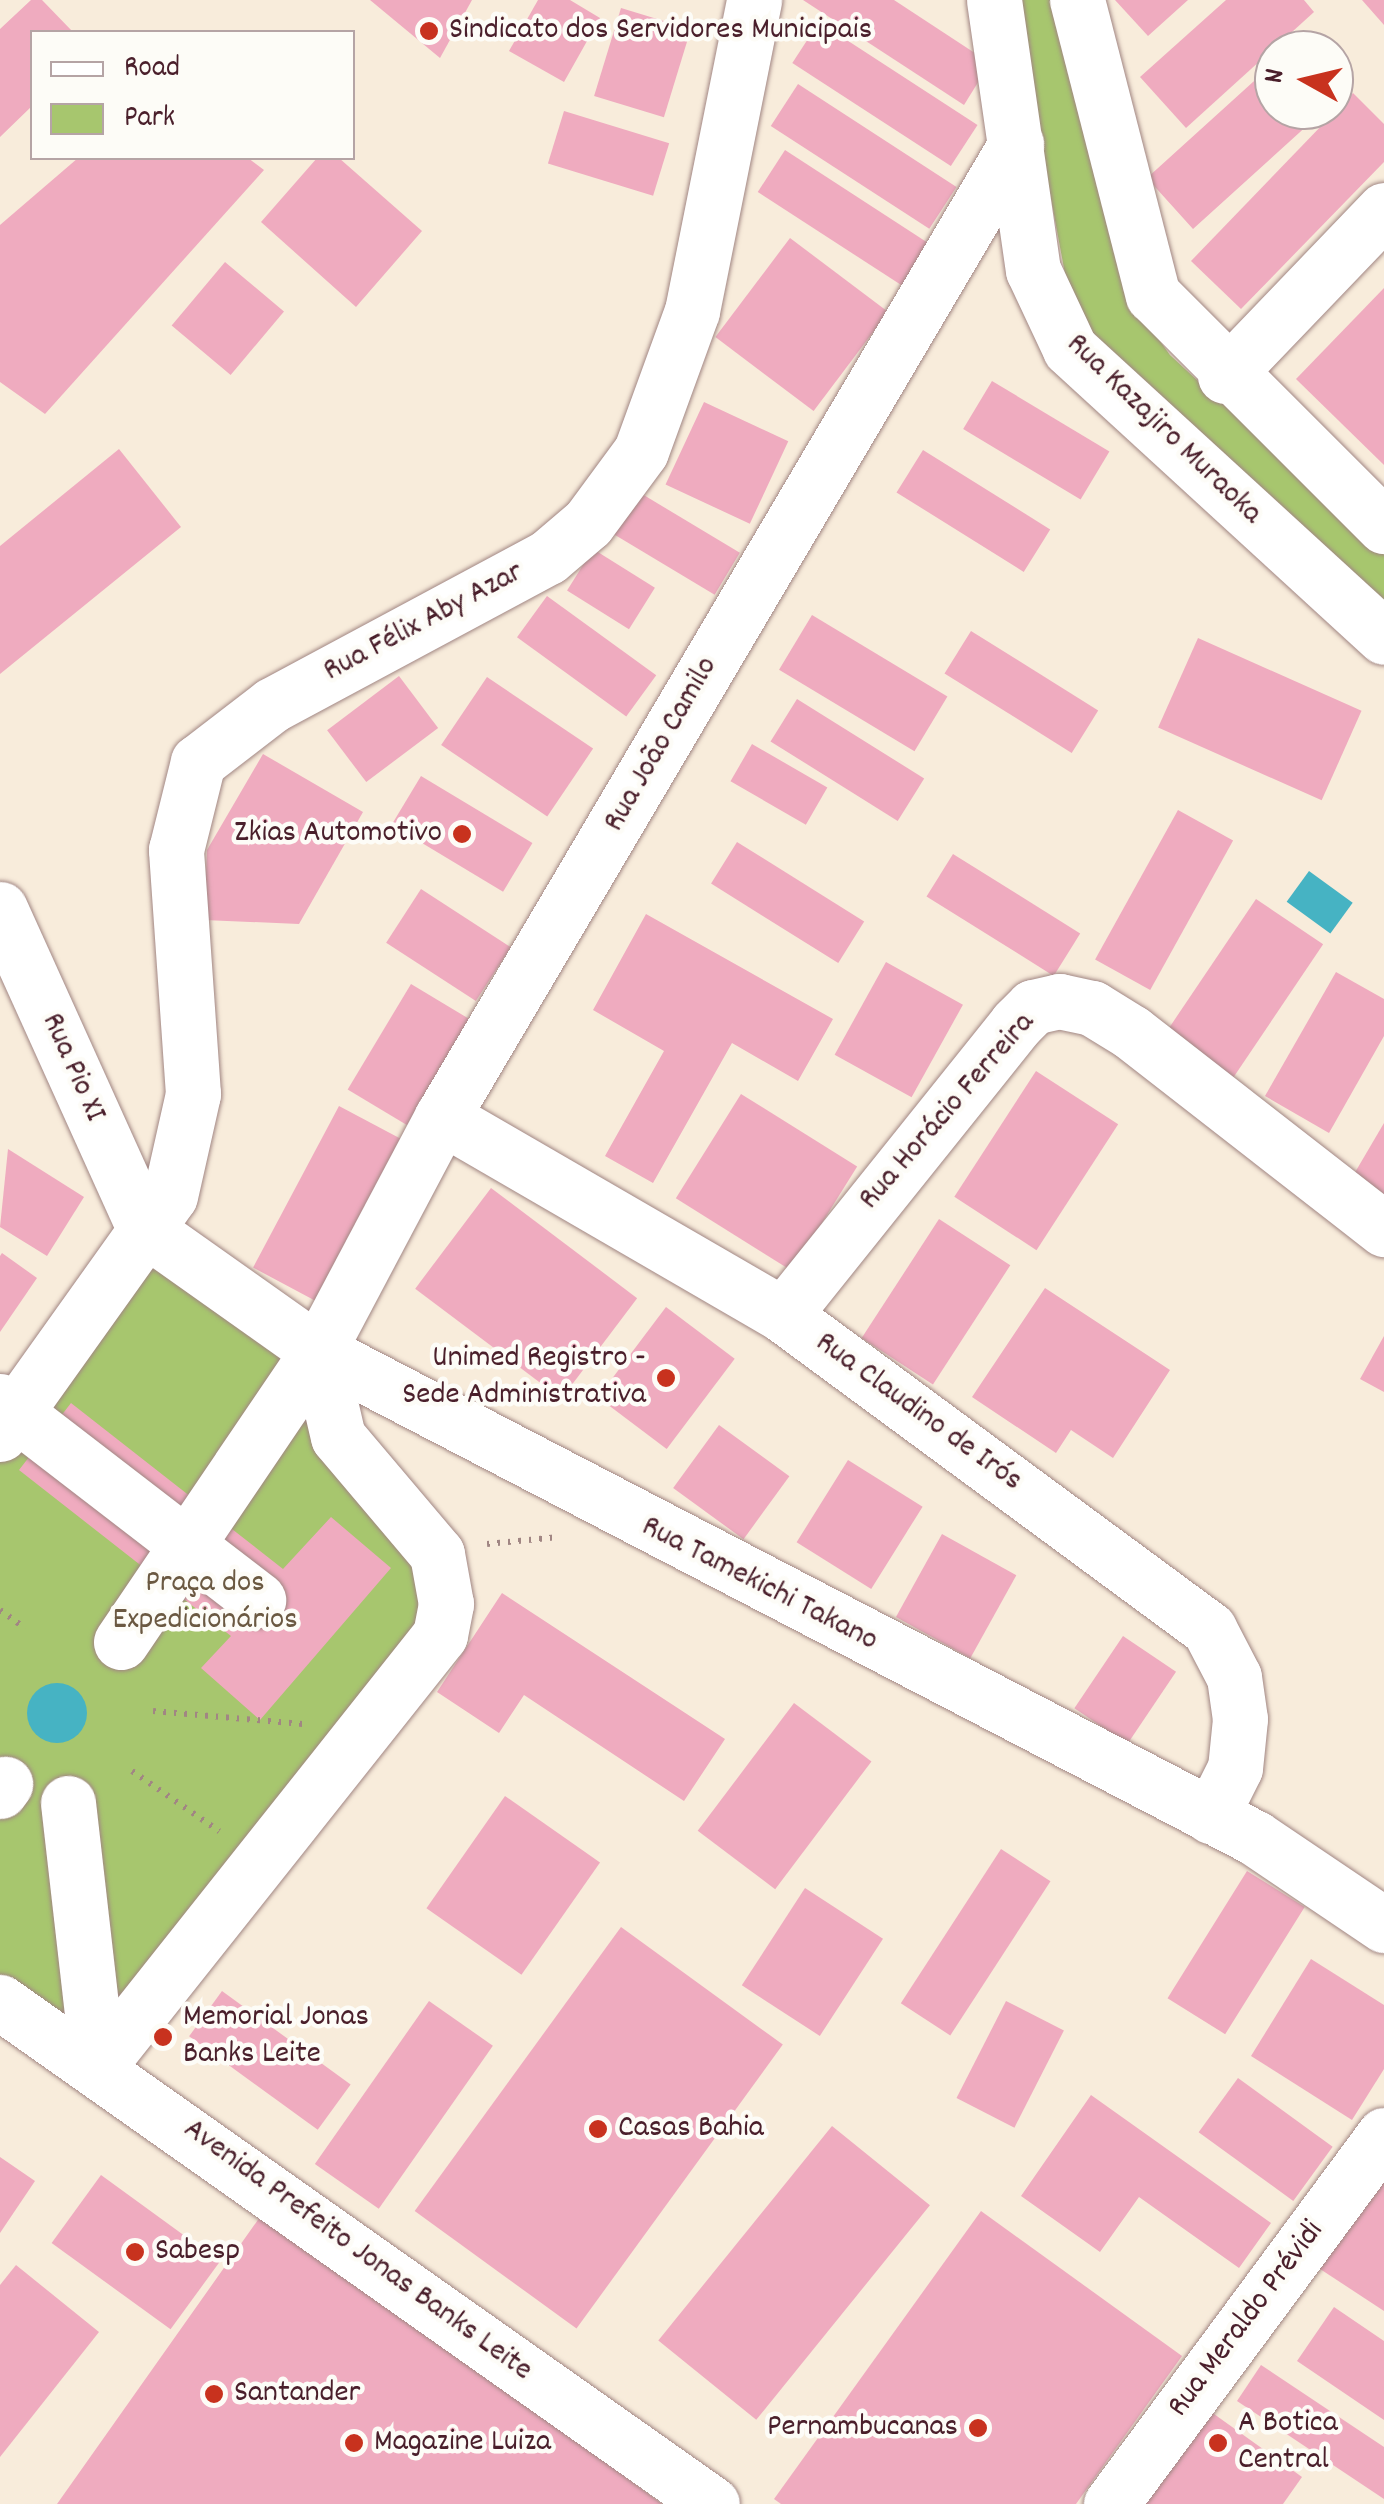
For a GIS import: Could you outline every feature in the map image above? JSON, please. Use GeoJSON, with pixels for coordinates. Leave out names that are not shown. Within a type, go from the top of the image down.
{"type":"FeatureCollection","features":[{"type":"Feature","properties":{"kind":"street","name":"Rua Kazajiro Muraoka"},"geometry":{"type":"LineString","coordinates":[[994,0],[1033,270],[1070,350],[1384,637]]}},
{"type":"Feature","properties":{"kind":"street"},"geometry":{"type":"LineString","coordinates":[[1077,0],[1136,252],[1172,322],[1384,526]]}},
{"type":"Feature","properties":{"kind":"street","name":"Rua Félix Aby Azar"},"geometry":{"type":"LineString","coordinates":[[5,1416],[170,1196],[193,1094],[176,850],[198,762],[272,705],[548,557],[599,508],[664,408],[736,8]]}},
{"type":"Feature","properties":{"kind":"street","name":"Rua João Camilo"},"geometry":{"type":"LineString","coordinates":[[121,1642],[318,1350],[442,1116],[1016,144]]}},
{"type":"Feature","properties":{"kind":"street"},"geometry":{"type":"LineString","coordinates":[[1226,376],[1384,210]]}},
{"type":"Feature","properties":{"kind":"street","name":"Rua Pio XI"},"geometry":{"type":"LineString","coordinates":[[0,909],[144,1228]]}},
{"type":"Feature","properties":{"kind":"street","name":"Rua Horácio Ferreira"},"geometry":{"type":"LineString","coordinates":[[783,1315],[1016,1024],[1033,1007],[1059,1002],[1092,1008],[1131,1032],[1384,1229]]}},
{"type":"Feature","properties":{"kind":"street","name":"Rua Claudino de Irós"},"geometry":{"type":"LineString","coordinates":[[442,1116],[783,1315],[1209,1630],[1234,1677],[1240,1718],[1235,1768],[1211,1816]]}},
{"type":"Feature","properties":{"kind":"street","name":"Rua Tamekichi Takano"},"geometry":{"type":"LineString","coordinates":[[144,1228],[318,1350],[651,1530],[1211,1816],[1384,1925]]}},
{"type":"Feature","properties":{"kind":"street"},"geometry":{"type":"LineString","coordinates":[[98,2066],[266,1863],[368,1734],[440,1634],[442,1568],[412,1519],[338,1438],[318,1350]]}},
{"type":"Feature","properties":{"kind":"street"},"geometry":{"type":"LineString","coordinates":[[5,1416],[189,1546],[258,1600]]}},
{"type":"Feature","properties":{"kind":"street"},"geometry":{"type":"LineString","coordinates":[[68,1803],[98,2066]]}},
{"type":"Feature","properties":{"kind":"street","name":"Avenida Prefeito Jonas Banks Leite"},"geometry":{"type":"LineString","coordinates":[[0,2002],[98,2066],[712,2504]]}},
{"type":"Feature","properties":{"kind":"street","name":"Rua Meraldo Prévidi"},"geometry":{"type":"LineString","coordinates":[[1111,2504],[1384,2135]]}},
{"type":"Feature","properties":{"kind":"path"},"geometry":{"type":"LineString","coordinates":[[442,1568],[489,1544],[651,1530]]}},
{"type":"Feature","properties":{"kind":"path"},"geometry":{"type":"LineString","coordinates":[[0,1610],[26,1628]]}},
{"type":"Feature","properties":{"kind":"path"},"geometry":{"type":"LineString","coordinates":[[153,1711],[368,1734]]}},
{"type":"Feature","properties":{"kind":"path"},"geometry":{"type":"LineString","coordinates":[[132,1771],[266,1863]]}},
{"type":"Feature","properties":{"kind":"green space"},"geometry":{"type":"Polygon","coordinates":[[[1014,0],[1055,0],[1126,294],[1170,355],[1384,554],[1384,611],[1106,361],[1071,306],[1014,0]]]}},
{"type":"Feature","properties":{"kind":"green space","name":"Praça dos Expedicionários"},"geometry":{"type":"Polygon","coordinates":[[[146,1239],[315,1354],[443,1600],[99,2063],[0,1997],[0,1442],[146,1239]]]}},
{"type":"Feature","properties":{"kind":"water"},"geometry":{"type":"Polygon","coordinates":[[[1309,871],[1353,903],[1330,933],[1287,902],[1309,871]]]}},
{"type":"Feature","properties":{"kind":"water"},"geometry":{"type":"Polygon","coordinates":[[[57,1683],[78,1692],[87,1713],[78,1734],[57,1743],[36,1734],[27,1713],[36,1692],[57,1683]]]}},
{"type":"Feature","properties":{"kind":"building"},"geometry":{"type":"Polygon","coordinates":[[[31,0],[42,0],[71,30],[30,30],[30,108],[0,137],[0,29],[31,0]]]}},
{"type":"Feature","properties":{"kind":"building","name":"Sindicato dos Servidores Municipais"},"geometry":{"type":"Polygon","coordinates":[[[370,0],[472,0],[440,58],[370,0]]]}},
{"type":"Feature","properties":{"kind":"building"},"geometry":{"type":"Polygon","coordinates":[[[538,0],[570,0],[600,18],[564,82],[509,51],[538,0]]]}},
{"type":"Feature","properties":{"kind":"building"},"geometry":{"type":"Polygon","coordinates":[[[803,0],[894,0],[990,63],[964,105],[803,0]]]}},
{"type":"Feature","properties":{"kind":"building"},"geometry":{"type":"Polygon","coordinates":[[[1115,0],[1188,0],[1148,36],[1115,0]]]}},
{"type":"Feature","properties":{"kind":"building"},"geometry":{"type":"Polygon","coordinates":[[[1226,0],[1304,0],[1314,12],[1294,30],[1254,30],[1254,66],[1186,128],[1140,77],[1226,0]]]}},
{"type":"Feature","properties":{"kind":"building"},"geometry":{"type":"Polygon","coordinates":[[[1362,0],[1384,0],[1384,25],[1362,0]]]}},
{"type":"Feature","properties":{"kind":"building"},"geometry":{"type":"Polygon","coordinates":[[[621,8],[691,29],[664,117],[594,96],[621,8]]]}},
{"type":"Feature","properties":{"kind":"building"},"geometry":{"type":"Polygon","coordinates":[[[819,22],[978,125],[951,166],[792,63],[819,22]]]}},
{"type":"Feature","properties":{"kind":"building"},"geometry":{"type":"Polygon","coordinates":[[[1254,81],[1254,130],[1302,130],[1193,229],[1147,178],[1254,81]]]}},
{"type":"Feature","properties":{"kind":"building"},"geometry":{"type":"Polygon","coordinates":[[[798,84],[957,187],[929,229],[771,126],[798,84]]]}},
{"type":"Feature","properties":{"kind":"building"},"geometry":{"type":"Polygon","coordinates":[[[1354,94],[1384,124],[1384,162],[1241,309],[1191,261],[1317,130],[1354,130],[1354,94]]]}},
{"type":"Feature","properties":{"kind":"building"},"geometry":{"type":"Polygon","coordinates":[[[564,111],[669,143],[653,196],[548,164],[564,111]]]}},
{"type":"Feature","properties":{"kind":"building"},"geometry":{"type":"Polygon","coordinates":[[[785,150],[944,253],[916,295],[758,192],[785,150]]]}},
{"type":"Feature","properties":{"kind":"building"},"geometry":{"type":"Polygon","coordinates":[[[76,160],[251,160],[264,170],[45,414],[0,382],[0,225],[76,160]]]}},
{"type":"Feature","properties":{"kind":"building"},"geometry":{"type":"Polygon","coordinates":[[[315,160],[341,160],[422,231],[356,307],[261,222],[315,160]]]}},
{"type":"Feature","properties":{"kind":"building"},"geometry":{"type":"Polygon","coordinates":[[[790,238],[888,312],[814,411],[715,337],[790,238]]]}},
{"type":"Feature","properties":{"kind":"building"},"geometry":{"type":"Polygon","coordinates":[[[225,262],[284,311],[231,375],[172,326],[225,262]]]}},
{"type":"Feature","properties":{"kind":"building"},"geometry":{"type":"Polygon","coordinates":[[[1384,288],[1384,465],[1296,379],[1384,288]]]}},
{"type":"Feature","properties":{"kind":"building"},"geometry":{"type":"Polygon","coordinates":[[[992,381],[1109,452],[1081,500],[963,429],[992,381]]]}},
{"type":"Feature","properties":{"kind":"building"},"geometry":{"type":"Polygon","coordinates":[[[704,402],[788,441],[750,524],[666,484],[704,402]]]}},
{"type":"Feature","properties":{"kind":"building"},"geometry":{"type":"Polygon","coordinates":[[[119,449],[181,527],[0,674],[0,546],[119,449]]]}},
{"type":"Feature","properties":{"kind":"building"},"geometry":{"type":"Polygon","coordinates":[[[923,450],[1050,529],[1024,572],[897,492],[923,450]]]}},
{"type":"Feature","properties":{"kind":"building"},"geometry":{"type":"Polygon","coordinates":[[[637,491],[740,553],[715,595],[612,533],[637,491]]]}},
{"type":"Feature","properties":{"kind":"building"},"geometry":{"type":"Polygon","coordinates":[[[593,549],[655,588],[629,629],[567,591],[593,549]]]}},
{"type":"Feature","properties":{"kind":"building"},"geometry":{"type":"Polygon","coordinates":[[[547,596],[656,675],[626,717],[517,637],[547,596]]]}},
{"type":"Feature","properties":{"kind":"building"},"geometry":{"type":"Polygon","coordinates":[[[812,615],[947,696],[914,751],[779,670],[812,615]]]}},
{"type":"Feature","properties":{"kind":"building"},"geometry":{"type":"Polygon","coordinates":[[[971,631],[1098,710],[1072,753],[945,673],[971,631]]]}},
{"type":"Feature","properties":{"kind":"building"},"geometry":{"type":"Polygon","coordinates":[[[1198,638],[1362,711],[1322,800],[1158,728],[1198,638]]]}},
{"type":"Feature","properties":{"kind":"building"},"geometry":{"type":"Polygon","coordinates":[[[399,676],[438,728],[366,782],[327,730],[399,676]]]}},
{"type":"Feature","properties":{"kind":"building"},"geometry":{"type":"Polygon","coordinates":[[[487,677],[593,749],[547,817],[441,745],[487,677]]]}},
{"type":"Feature","properties":{"kind":"building"},"geometry":{"type":"Polygon","coordinates":[[[797,699],[924,778],[898,821],[771,741],[797,699]]]}},
{"type":"Feature","properties":{"kind":"building"},"geometry":{"type":"Polygon","coordinates":[[[752,744],[827,788],[806,825],[730,781],[752,744]]]}},
{"type":"Feature","properties":{"kind":"building"},"geometry":{"type":"Polygon","coordinates":[[[263,754],[363,812],[299,924],[204,920],[207,850],[263,754]]]}},
{"type":"Feature","properties":{"kind":"building","name":"Zkias Automotivo"},"geometry":{"type":"Polygon","coordinates":[[[421,776],[532,843],[503,892],[392,825],[421,776]]]}},
{"type":"Feature","properties":{"kind":"building"},"geometry":{"type":"Polygon","coordinates":[[[1178,810],[1233,841],[1150,990],[1095,960],[1178,810]]]}},
{"type":"Feature","properties":{"kind":"building"},"geometry":{"type":"Polygon","coordinates":[[[737,842],[864,921],[838,963],[711,884],[737,842]]]}},
{"type":"Feature","properties":{"kind":"building"},"geometry":{"type":"Polygon","coordinates":[[[953,854],[1080,933],[1054,976],[927,896],[953,854]]]}},
{"type":"Feature","properties":{"kind":"building"},"geometry":{"type":"Polygon","coordinates":[[[421,889],[511,947],[476,1001],[386,943],[421,889]]]}},
{"type":"Feature","properties":{"kind":"building"},"geometry":{"type":"Polygon","coordinates":[[[1256,899],[1323,944],[1232,1079],[1165,1034],[1256,899]]]}},
{"type":"Feature","properties":{"kind":"building"},"geometry":{"type":"Polygon","coordinates":[[[646,914],[833,1019],[798,1081],[732,1043],[653,1183],[605,1156],[664,1051],[593,1010],[646,914]]]}},
{"type":"Feature","properties":{"kind":"building"},"geometry":{"type":"Polygon","coordinates":[[[886,962],[963,1005],[912,1097],[835,1055],[886,962]]]}},
{"type":"Feature","properties":{"kind":"building"},"geometry":{"type":"Polygon","coordinates":[[[1336,972],[1384,999],[1384,1036],[1329,1133],[1265,1096],[1336,972]]]}},
{"type":"Feature","properties":{"kind":"building"},"geometry":{"type":"Polygon","coordinates":[[[411,984],[471,1020],[408,1125],[348,1089],[411,984]]]}},
{"type":"Feature","properties":{"kind":"building"},"geometry":{"type":"Polygon","coordinates":[[[1036,1071],[1118,1124],[1036,1250],[954,1197],[1036,1071]]]}},
{"type":"Feature","properties":{"kind":"building"},"geometry":{"type":"Polygon","coordinates":[[[741,1094],[857,1167],[792,1271],[676,1198],[741,1094]]]}},
{"type":"Feature","properties":{"kind":"building"},"geometry":{"type":"Polygon","coordinates":[[[339,1106],[403,1140],[317,1301],[253,1268],[339,1106]]]}},
{"type":"Feature","properties":{"kind":"building"},"geometry":{"type":"Polygon","coordinates":[[[1384,1123],[1384,1208],[1347,1186],[1384,1123]]]}},
{"type":"Feature","properties":{"kind":"building"},"geometry":{"type":"Polygon","coordinates":[[[8,1149],[84,1197],[47,1256],[0,1227],[8,1149]]]}},
{"type":"Feature","properties":{"kind":"building"},"geometry":{"type":"Polygon","coordinates":[[[491,1188],[637,1298],[561,1399],[415,1289],[491,1188]]]}},
{"type":"Feature","properties":{"kind":"building"},"geometry":{"type":"Polygon","coordinates":[[[939,1219],[1010,1265],[933,1384],[862,1338],[939,1219]]]}},
{"type":"Feature","properties":{"kind":"building"},"geometry":{"type":"Polygon","coordinates":[[[2,1253],[37,1278],[0,1332],[0,1256],[2,1253]]]}},
{"type":"Feature","properties":{"kind":"building"},"geometry":{"type":"Polygon","coordinates":[[[1045,1288],[1170,1370],[1113,1458],[1071,1430],[1056,1453],[972,1397],[1045,1288]]]}},
{"type":"Feature","properties":{"kind":"building","name":"Unimed Registro - Sede Administrativa"},"geometry":{"type":"Polygon","coordinates":[[[666,1307],[735,1359],[667,1449],[598,1397],[666,1307]]]}},
{"type":"Feature","properties":{"kind":"building"},"geometry":{"type":"Polygon","coordinates":[[[1384,1336],[1384,1392],[1360,1379],[1384,1336]]]}},
{"type":"Feature","properties":{"kind":"building"},"geometry":{"type":"Polygon","coordinates":[[[71,1403],[283,1569],[331,1517],[391,1568],[260,1720],[201,1668],[231,1636],[19,1470],[71,1403]]]}},
{"type":"Feature","properties":{"kind":"building"},"geometry":{"type":"Polygon","coordinates":[[[719,1425],[789,1476],[744,1539],[673,1488],[719,1425]]]}},
{"type":"Feature","properties":{"kind":"building"},"geometry":{"type":"Polygon","coordinates":[[[848,1460],[923,1507],[871,1589],[797,1542],[848,1460]]]}},
{"type":"Feature","properties":{"kind":"building"},"geometry":{"type":"Polygon","coordinates":[[[942,1534],[1016,1575],[970,1658],[896,1617],[942,1534]]]}},
{"type":"Feature","properties":{"kind":"building"},"geometry":{"type":"Polygon","coordinates":[[[502,1593],[725,1739],[684,1801],[524,1695],[499,1733],[437,1692],[502,1593]]]}},
{"type":"Feature","properties":{"kind":"building"},"geometry":{"type":"Polygon","coordinates":[[[1123,1636],[1176,1672],[1127,1744],[1074,1708],[1123,1636]]]}},
{"type":"Feature","properties":{"kind":"building"},"geometry":{"type":"Polygon","coordinates":[[[794,1703],[871,1761],[775,1889],[698,1831],[794,1703]]]}},
{"type":"Feature","properties":{"kind":"building"},"geometry":{"type":"Polygon","coordinates":[[[505,1796],[600,1863],[521,1975],[426,1908],[505,1796]]]}},
{"type":"Feature","properties":{"kind":"building"},"geometry":{"type":"Polygon","coordinates":[[[1001,1849],[1050,1881],[950,2035],[901,2003],[1001,1849]]]}},
{"type":"Feature","properties":{"kind":"building"},"geometry":{"type":"Polygon","coordinates":[[[1247,1871],[1305,1907],[1225,2034],[1168,1998],[1247,1871]]]}},
{"type":"Feature","properties":{"kind":"building"},"geometry":{"type":"Polygon","coordinates":[[[805,1888],[883,1939],[820,2036],[742,1985],[805,1888]]]}},
{"type":"Feature","properties":{"kind":"building","name":"Casas Bahia"},"geometry":{"type":"Polygon","coordinates":[[[621,1927],[783,2045],[576,2329],[415,2211],[621,1927]]]}},
{"type":"Feature","properties":{"kind":"building"},"geometry":{"type":"Polygon","coordinates":[[[1311,1959],[1384,2005],[1384,2069],[1352,2120],[1251,2056],[1311,1959]]]}},
{"type":"Feature","properties":{"kind":"building"},"geometry":{"type":"Polygon","coordinates":[[[222,1991],[351,2084],[318,2130],[189,2036],[222,1991]]]}},
{"type":"Feature","properties":{"kind":"building"},"geometry":{"type":"Polygon","coordinates":[[[429,2001],[493,2046],[379,2209],[315,2164],[429,2001]]]}},
{"type":"Feature","properties":{"kind":"building"},"geometry":{"type":"Polygon","coordinates":[[[1006,2001],[1064,2031],[1014,2128],[957,2098],[1006,2001]]]}},
{"type":"Feature","properties":{"kind":"building"},"geometry":{"type":"Polygon","coordinates":[[[1238,2078],[1333,2147],[1293,2201],[1199,2132],[1238,2078]]]}},
{"type":"Feature","properties":{"kind":"building"},"geometry":{"type":"Polygon","coordinates":[[[1091,2095],[1271,2223],[1239,2268],[1139,2197],[1100,2252],[1021,2196],[1091,2095]]]}},
{"type":"Feature","properties":{"kind":"building"},"geometry":{"type":"Polygon","coordinates":[[[832,2126],[930,2205],[756,2420],[658,2340],[832,2126]]]}},
{"type":"Feature","properties":{"kind":"building"},"geometry":{"type":"Polygon","coordinates":[[[0,2157],[35,2181],[0,2233],[0,2157]]]}},
{"type":"Feature","properties":{"kind":"building"},"geometry":{"type":"Polygon","coordinates":[[[1384,2171],[1384,2311],[1314,2265],[1384,2171]]]}},
{"type":"Feature","properties":{"kind":"building","name":"Sabesp"},"geometry":{"type":"Polygon","coordinates":[[[101,2175],[220,2261],[171,2329],[52,2243],[101,2175]]]}},
{"type":"Feature","properties":{"kind":"building"},"geometry":{"type":"Polygon","coordinates":[[[267,2207],[497,2382],[662,2504],[57,2504],[267,2207]]]}},
{"type":"Feature","properties":{"kind":"building","name":"Pernambucanas"},"geometry":{"type":"Polygon","coordinates":[[[981,2211],[1182,2356],[1076,2504],[781,2504],[774,2499],[981,2211]]]}},
{"type":"Feature","properties":{"kind":"building","name":"Sabesp"},"geometry":{"type":"Polygon","coordinates":[[[16,2265],[99,2332],[0,2457],[0,2285],[16,2265]]]}},
{"type":"Feature","properties":{"kind":"building"},"geometry":{"type":"Polygon","coordinates":[[[1334,2307],[1384,2341],[1384,2420],[1297,2361],[1334,2307]]]}},
{"type":"Feature","properties":{"kind":"building"},"geometry":{"type":"Polygon","coordinates":[[[1261,2365],[1384,2447],[1384,2499],[1237,2401],[1261,2365]]]}},
{"type":"Feature","properties":{"kind":"building","name":"A Botica Central"},"geometry":{"type":"Polygon","coordinates":[[[1207,2409],[1302,2477],[1283,2504],[1136,2504],[1207,2409]]]}},
{"type":"Feature","properties":{"kind":"place","name":"Sindicato dos Servidores Municipais"},"geometry":{"type":"Point","coordinates":[429,31]}},
{"type":"Feature","properties":{"kind":"place","name":"Zkias Automotivo"},"geometry":{"type":"Point","coordinates":[462,834]}},
{"type":"Feature","properties":{"kind":"place","name":"Unimed Registro - Sede Administrativa"},"geometry":{"type":"Point","coordinates":[666,1378]}},
{"type":"Feature","properties":{"kind":"place","name":"Memorial Jonas Banks Leite"},"geometry":{"type":"Point","coordinates":[163,2037]}},
{"type":"Feature","properties":{"kind":"place","name":"Casas Bahia"},"geometry":{"type":"Point","coordinates":[598,2129]}},
{"type":"Feature","properties":{"kind":"place","name":"Sabesp"},"geometry":{"type":"Point","coordinates":[135,2252]}},
{"type":"Feature","properties":{"kind":"place","name":"Santander"},"geometry":{"type":"Point","coordinates":[214,2394]}},
{"type":"Feature","properties":{"kind":"place","name":"Pernambucanas"},"geometry":{"type":"Point","coordinates":[978,2428]}},
{"type":"Feature","properties":{"kind":"place","name":"Magazine Luiza"},"geometry":{"type":"Point","coordinates":[354,2443]}},
{"type":"Feature","properties":{"kind":"place","name":"A Botica Central"},"geometry":{"type":"Point","coordinates":[1218,2443]}}]}
